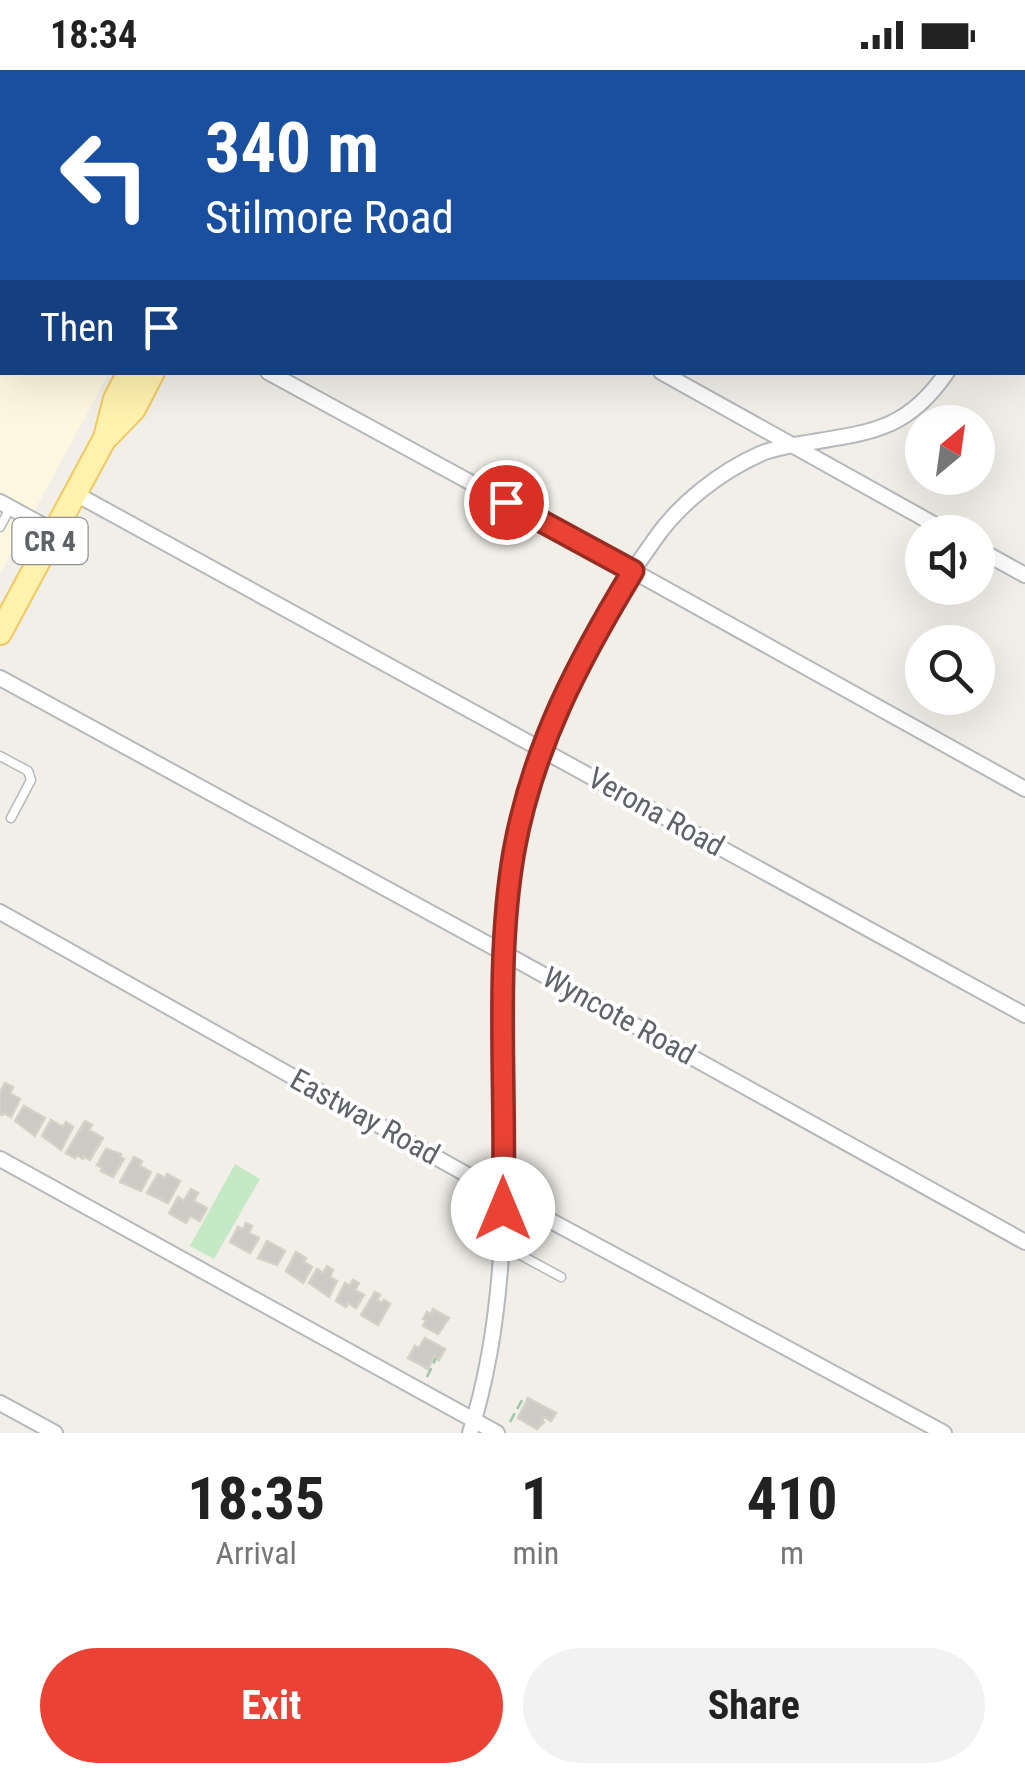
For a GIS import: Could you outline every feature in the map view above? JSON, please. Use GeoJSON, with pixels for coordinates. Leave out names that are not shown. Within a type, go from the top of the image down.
{"type":"FeatureCollection","features":[{"type":"Feature","properties":{"kind":"main road","name":"CR 4"},"geometry":{"type":"LineString","coordinates":[[0,633],[14,597],[55,532],[102,444],[114,399],[126,375]]}},
{"type":"Feature","properties":{"kind":"main road","name":"CR 4"},"geometry":{"type":"LineString","coordinates":[[102,444],[134,409],[151,375]]}},
{"type":"Feature","properties":{"kind":"street"},"geometry":{"type":"LineString","coordinates":[[274,375],[1025,789]]}},
{"type":"Feature","properties":{"kind":"street"},"geometry":{"type":"LineString","coordinates":[[666,375],[917,515]]}},
{"type":"Feature","properties":{"kind":"street"},"geometry":{"type":"LineString","coordinates":[[472,1427],[494,1332],[502,1245],[504,953],[514,850],[542,749],[577,666],[633,571],[672,517],[692,499],[762,454],[879,430],[898,421],[923,402],[945,375]]}},
{"type":"Feature","properties":{"kind":"street","name":"Verona Road"},"geometry":{"type":"LineString","coordinates":[[76,494],[1025,1015]]}},
{"type":"Feature","properties":{"kind":"street"},"geometry":{"type":"LineString","coordinates":[[5,505],[55,532]]}},
{"type":"Feature","properties":{"kind":"street"},"geometry":{"type":"LineString","coordinates":[[995,558],[1025,575]]}},
{"type":"Feature","properties":{"kind":"street","name":"Wyncote Road"},"geometry":{"type":"LineString","coordinates":[[0,678],[1025,1242]]}},
{"type":"Feature","properties":{"kind":"street","name":"Eastway Road"},"geometry":{"type":"LineString","coordinates":[[0,912],[503,1194],[944,1433]]}},
{"type":"Feature","properties":{"kind":"street"},"geometry":{"type":"LineString","coordinates":[[0,1159],[472,1427],[497,1433]]}},
{"type":"Feature","properties":{"kind":"street"},"geometry":{"type":"LineString","coordinates":[[0,1403],[55,1433]]}},
{"type":"Feature","properties":{"kind":"lane"},"geometry":{"type":"LineString","coordinates":[[0,527],[5,505]]}},
{"type":"Feature","properties":{"kind":"lane"},"geometry":{"type":"LineString","coordinates":[[0,756],[31,775],[11,818]]}},
{"type":"Feature","properties":{"kind":"lane"},"geometry":{"type":"LineString","coordinates":[[502,1245],[562,1277]]}},
{"type":"Feature","properties":{"kind":"path"},"geometry":{"type":"LineString","coordinates":[[427,1377],[436,1358]]}},
{"type":"Feature","properties":{"kind":"path"},"geometry":{"type":"LineString","coordinates":[[510,1422],[522,1400],[525,1402]]}},
{"type":"Feature","properties":{"kind":"shaded area"},"geometry":{"type":"Polygon","coordinates":[[[0,375],[108,375],[0,574],[0,375]]]}},
{"type":"Feature","properties":{"kind":"green space"},"geometry":{"type":"Polygon","coordinates":[[[235,1164],[260,1179],[214,1259],[190,1246],[235,1164]]]}},
{"type":"Feature","properties":{"kind":"building"},"geometry":{"type":"Polygon","coordinates":[[[5,1083],[13,1087],[10,1093],[20,1099],[11,1117],[0,1114],[0,1092],[5,1083]]]}},
{"type":"Feature","properties":{"kind":"building"},"geometry":{"type":"Polygon","coordinates":[[[24,1106],[45,1118],[35,1136],[15,1121],[24,1106]]]}},
{"type":"Feature","properties":{"kind":"building"},"geometry":{"type":"Polygon","coordinates":[[[51,1120],[63,1127],[66,1122],[73,1127],[61,1150],[42,1136],[51,1120]]]}},
{"type":"Feature","properties":{"kind":"building"},"geometry":{"type":"Polygon","coordinates":[[[85,1121],[92,1125],[89,1130],[103,1138],[90,1160],[66,1153],[85,1121]]]}},
{"type":"Feature","properties":{"kind":"building"},"geometry":{"type":"Polygon","coordinates":[[[106,1149],[124,1159],[113,1177],[97,1165],[106,1149]]]}},
{"type":"Feature","properties":{"kind":"building"},"geometry":{"type":"Polygon","coordinates":[[[134,1157],[151,1172],[141,1191],[120,1182],[134,1157]]]}},
{"type":"Feature","properties":{"kind":"building"},"geometry":{"type":"Polygon","coordinates":[[[158,1174],[180,1181],[168,1203],[147,1193],[158,1174]]]}},
{"type":"Feature","properties":{"kind":"building"},"geometry":{"type":"Polygon","coordinates":[[[191,1189],[198,1193],[194,1201],[207,1208],[200,1221],[190,1216],[186,1223],[169,1213],[178,1197],[184,1201],[191,1189]]]}},
{"type":"Feature","properties":{"kind":"building"},"geometry":{"type":"Polygon","coordinates":[[[246,1223],[252,1226],[249,1233],[259,1238],[250,1253],[230,1242],[238,1227],[243,1229],[246,1223]]]}},
{"type":"Feature","properties":{"kind":"building"},"geometry":{"type":"Polygon","coordinates":[[[267,1241],[285,1251],[277,1265],[258,1258],[267,1241]]]}},
{"type":"Feature","properties":{"kind":"building"},"geometry":{"type":"Polygon","coordinates":[[[296,1252],[312,1267],[303,1283],[286,1271],[296,1252]]]}},
{"type":"Feature","properties":{"kind":"building"},"geometry":{"type":"Polygon","coordinates":[[[327,1266],[333,1270],[330,1277],[337,1281],[329,1297],[309,1283],[317,1269],[323,1273],[327,1266]]]}},
{"type":"Feature","properties":{"kind":"building"},"geometry":{"type":"Polygon","coordinates":[[[353,1280],[359,1283],[355,1290],[364,1295],[356,1308],[336,1301],[345,1283],[350,1286],[353,1280]]]}},
{"type":"Feature","properties":{"kind":"building"},"geometry":{"type":"Polygon","coordinates":[[[375,1292],[380,1295],[377,1300],[390,1304],[378,1325],[361,1315],[375,1292]]]}},
{"type":"Feature","properties":{"kind":"building"},"geometry":{"type":"Polygon","coordinates":[[[433,1309],[449,1318],[438,1334],[423,1326],[427,1312],[431,1314],[433,1309]]]}},
{"type":"Feature","properties":{"kind":"building"},"geometry":{"type":"Polygon","coordinates":[[[425,1338],[445,1349],[439,1360],[434,1357],[428,1369],[408,1358],[425,1338]]]}},
{"type":"Feature","properties":{"kind":"building"},"geometry":{"type":"Polygon","coordinates":[[[528,1398],[556,1413],[551,1421],[544,1417],[537,1429],[518,1418],[528,1398]]]}},
{"type":"Feature","properties":{"kind":"route"},"geometry":{"type":"LineString","coordinates":[[503,1209],[504,953],[514,850],[557,710],[577,666],[633,571],[506,502]]}}]}
